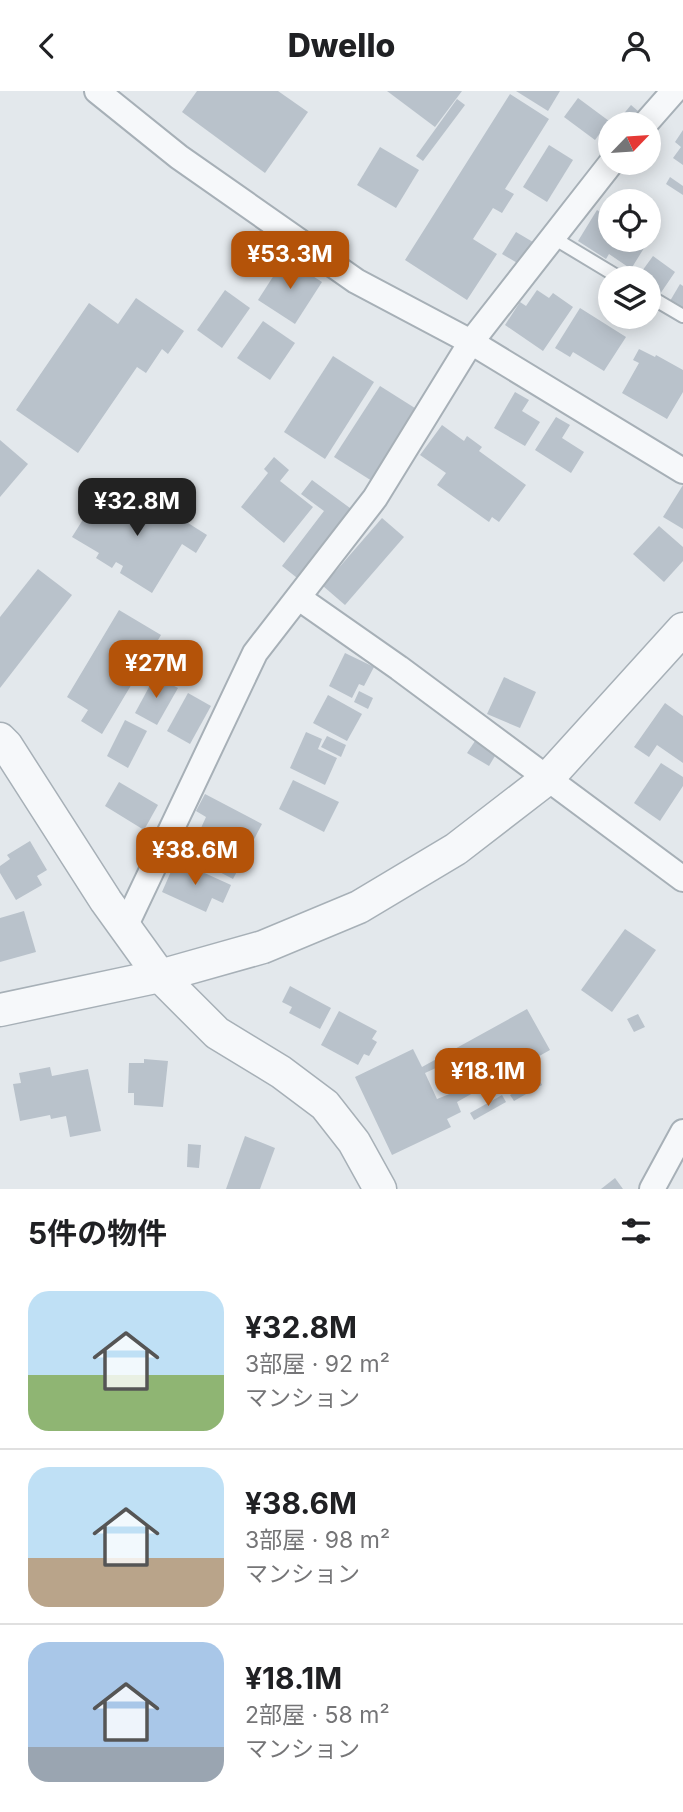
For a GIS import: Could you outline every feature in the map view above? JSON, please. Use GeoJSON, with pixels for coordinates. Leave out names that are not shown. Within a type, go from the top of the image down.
{"type":"FeatureCollection","features":[{"type":"Feature","properties":{"kind":"street"},"geometry":{"type":"LineString","coordinates":[[97,91],[179,157],[356,281],[471,342],[683,471]]}},
{"type":"Feature","properties":{"kind":"street"},"geometry":{"type":"LineString","coordinates":[[656,112],[674,91]]}},
{"type":"Feature","properties":{"kind":"street"},"geometry":{"type":"LineString","coordinates":[[124,929],[255,653],[375,499],[471,342],[601,175]]}},
{"type":"Feature","properties":{"kind":"street"},"geometry":{"type":"LineString","coordinates":[[299,598],[683,879]]}},
{"type":"Feature","properties":{"kind":"street"},"geometry":{"type":"LineString","coordinates":[[0,1010],[160,976],[263,947],[359,907],[456,849],[548,778],[683,629]]}},
{"type":"Feature","properties":{"kind":"street"},"geometry":{"type":"LineString","coordinates":[[0,739],[13,755],[124,929],[160,976],[217,1033],[281,1072],[325,1105],[354,1142],[380,1189]]}},
{"type":"Feature","properties":{"kind":"street"},"geometry":{"type":"LineString","coordinates":[[652,1189],[683,1132]]}},
{"type":"Feature","properties":{"kind":"lane"},"geometry":{"type":"LineString","coordinates":[[552,237],[600,266]]}},
{"type":"Feature","properties":{"kind":"lane"},"geometry":{"type":"LineString","coordinates":[[661,303],[683,316]]}},
{"type":"Feature","properties":{"kind":"building"},"geometry":{"type":"Polygon","coordinates":[[[197,91],[278,91],[308,112],[265,173],[182,112],[197,91]]]}},
{"type":"Feature","properties":{"kind":"building"},"geometry":{"type":"Polygon","coordinates":[[[387,91],[462,91],[435,127],[387,91]]]}},
{"type":"Feature","properties":{"kind":"building"},"geometry":{"type":"Polygon","coordinates":[[[516,91],[560,91],[548,111],[516,91]]]}},
{"type":"Feature","properties":{"kind":"building"},"geometry":{"type":"Polygon","coordinates":[[[510,94],[549,119],[505,189],[514,194],[502,213],[493,208],[473,239],[497,254],[467,300],[405,260],[510,94]]]}},
{"type":"Feature","properties":{"kind":"building"},"geometry":{"type":"Polygon","coordinates":[[[578,98],[598,113],[598,136],[595,140],[564,117],[578,98]]]}},
{"type":"Feature","properties":{"kind":"building"},"geometry":{"type":"Polygon","coordinates":[[[457,99],[465,105],[423,161],[416,156],[457,99]]]}},
{"type":"Feature","properties":{"kind":"building"},"geometry":{"type":"Polygon","coordinates":[[[631,105],[638,111],[637,112],[625,112],[631,105]]]}},
{"type":"Feature","properties":{"kind":"building"},"geometry":{"type":"Polygon","coordinates":[[[683,130],[683,165],[673,158],[681,147],[675,142],[683,130]]]}},
{"type":"Feature","properties":{"kind":"building"},"geometry":{"type":"Polygon","coordinates":[[[549,145],[573,160],[547,202],[523,187],[549,145]]]}},
{"type":"Feature","properties":{"kind":"building"},"geometry":{"type":"Polygon","coordinates":[[[380,147],[419,170],[396,208],[357,185],[380,147]]]}},
{"type":"Feature","properties":{"kind":"building"},"geometry":{"type":"Polygon","coordinates":[[[670,177],[683,186],[683,195],[666,184],[670,177]]]}},
{"type":"Feature","properties":{"kind":"building"},"geometry":{"type":"Polygon","coordinates":[[[597,210],[598,252],[642,252],[633,266],[627,266],[609,254],[606,259],[578,241],[597,210]]]}},
{"type":"Feature","properties":{"kind":"building"},"geometry":{"type":"Polygon","coordinates":[[[516,232],[533,242],[519,264],[502,254],[516,232]]]}},
{"type":"Feature","properties":{"kind":"building"},"geometry":{"type":"Polygon","coordinates":[[[653,256],[675,272],[661,293],[661,266],[646,266],[653,256]]]}},
{"type":"Feature","properties":{"kind":"building"},"geometry":{"type":"Polygon","coordinates":[[[285,258],[322,282],[295,324],[258,300],[285,258]]]}},
{"type":"Feature","properties":{"kind":"building"},"geometry":{"type":"Polygon","coordinates":[[[680,284],[683,286],[683,309],[670,301],[680,284]]]}},
{"type":"Feature","properties":{"kind":"building"},"geometry":{"type":"Polygon","coordinates":[[[225,290],[250,308],[222,348],[197,330],[225,290]]]}},
{"type":"Feature","properties":{"kind":"building"},"geometry":{"type":"Polygon","coordinates":[[[537,290],[549,298],[553,293],[573,307],[543,351],[505,325],[520,302],[526,306],[537,290]]]}},
{"type":"Feature","properties":{"kind":"building"},"geometry":{"type":"Polygon","coordinates":[[[136,298],[184,331],[168,354],[162,349],[146,373],[137,367],[78,453],[16,410],[89,303],[118,324],[136,298]]]}},
{"type":"Feature","properties":{"kind":"building"},"geometry":{"type":"Polygon","coordinates":[[[580,308],[598,319],[598,329],[613,329],[626,337],[604,371],[573,352],[570,357],[555,348],[580,308]]]}},
{"type":"Feature","properties":{"kind":"building"},"geometry":{"type":"Polygon","coordinates":[[[263,321],[295,343],[270,380],[237,358],[263,321]]]}},
{"type":"Feature","properties":{"kind":"building"},"geometry":{"type":"Polygon","coordinates":[[[639,349],[683,370],[683,392],[667,419],[622,393],[639,363],[633,360],[639,349]]]}},
{"type":"Feature","properties":{"kind":"building"},"geometry":{"type":"Polygon","coordinates":[[[333,356],[374,382],[325,459],[284,432],[333,356]]]}},
{"type":"Feature","properties":{"kind":"building"},"geometry":{"type":"Polygon","coordinates":[[[380,386],[418,410],[372,481],[334,457],[380,386]]]}},
{"type":"Feature","properties":{"kind":"building"},"geometry":{"type":"Polygon","coordinates":[[[515,392],[529,400],[522,411],[540,422],[525,446],[494,428],[515,392]]]}},
{"type":"Feature","properties":{"kind":"building"},"geometry":{"type":"Polygon","coordinates":[[[556,417],[570,425],[562,438],[584,452],[571,473],[535,450],[556,417]]]}},
{"type":"Feature","properties":{"kind":"building"},"geometry":{"type":"Polygon","coordinates":[[[442,425],[464,441],[467,436],[482,447],[479,451],[526,485],[499,522],[492,517],[489,522],[437,485],[446,473],[420,455],[442,425]]]}},
{"type":"Feature","properties":{"kind":"building"},"geometry":{"type":"Polygon","coordinates":[[[0,440],[28,464],[0,497],[0,440]]]}},
{"type":"Feature","properties":{"kind":"building"},"geometry":{"type":"Polygon","coordinates":[[[274,457],[289,470],[280,481],[313,507],[284,543],[241,507],[268,473],[264,469],[274,457]]]}},
{"type":"Feature","properties":{"kind":"building"},"geometry":{"type":"Polygon","coordinates":[[[312,480],[354,511],[301,581],[282,566],[324,511],[301,494],[312,480]]]}},
{"type":"Feature","properties":{"kind":"building"},"geometry":{"type":"Polygon","coordinates":[[[683,485],[683,529],[663,517],[683,485]]]}},
{"type":"Feature","properties":{"kind":"building"},"geometry":{"type":"Polygon","coordinates":[[[130,493],[166,515],[169,511],[207,535],[196,553],[182,544],[152,593],[120,573],[123,566],[116,562],[112,568],[96,558],[99,553],[72,537],[99,494],[121,508],[130,493]]]}},
{"type":"Feature","properties":{"kind":"building"},"geometry":{"type":"Polygon","coordinates":[[[382,518],[404,537],[345,605],[323,586],[382,518]]]}},
{"type":"Feature","properties":{"kind":"building"},"geometry":{"type":"Polygon","coordinates":[[[659,526],[683,547],[683,561],[664,582],[633,554],[659,526]]]}},
{"type":"Feature","properties":{"kind":"building"},"geometry":{"type":"Polygon","coordinates":[[[38,569],[72,595],[0,688],[0,617],[38,569]]]}},
{"type":"Feature","properties":{"kind":"building"},"geometry":{"type":"Polygon","coordinates":[[[119,610],[161,635],[102,734],[81,721],[88,710],[67,697],[119,610]]]}},
{"type":"Feature","properties":{"kind":"building"},"geometry":{"type":"Polygon","coordinates":[[[345,653],[374,667],[364,686],[359,684],[352,698],[329,686],[345,653]]]}},
{"type":"Feature","properties":{"kind":"building"},"geometry":{"type":"Polygon","coordinates":[[[155,676],[178,688],[157,725],[135,713],[155,676]]]}},
{"type":"Feature","properties":{"kind":"building"},"geometry":{"type":"Polygon","coordinates":[[[504,677],[536,692],[520,728],[487,714],[504,677]]]}},
{"type":"Feature","properties":{"kind":"building"},"geometry":{"type":"Polygon","coordinates":[[[359,691],[373,698],[368,709],[354,702],[359,691]]]}},
{"type":"Feature","properties":{"kind":"building"},"geometry":{"type":"Polygon","coordinates":[[[188,693],[211,706],[190,744],[167,731],[188,693]]]}},
{"type":"Feature","properties":{"kind":"building"},"geometry":{"type":"Polygon","coordinates":[[[328,695],[362,714],[347,741],[313,723],[328,695]]]}},
{"type":"Feature","properties":{"kind":"building"},"geometry":{"type":"Polygon","coordinates":[[[665,703],[683,716],[683,763],[657,745],[649,757],[634,747],[665,703]]]}},
{"type":"Feature","properties":{"kind":"building"},"geometry":{"type":"Polygon","coordinates":[[[125,720],[147,731],[128,768],[107,756],[125,720]]]}},
{"type":"Feature","properties":{"kind":"building"},"geometry":{"type":"Polygon","coordinates":[[[306,732],[322,739],[318,749],[337,758],[325,785],[290,768],[306,732]]]}},
{"type":"Feature","properties":{"kind":"building"},"geometry":{"type":"Polygon","coordinates":[[[327,736],[346,745],[341,757],[321,747],[327,736]]]}},
{"type":"Feature","properties":{"kind":"building"},"geometry":{"type":"Polygon","coordinates":[[[477,738],[498,751],[489,766],[467,753],[477,738]]]}},
{"type":"Feature","properties":{"kind":"building"},"geometry":{"type":"Polygon","coordinates":[[[661,763],[683,777],[683,786],[660,821],[634,803],[661,763]]]}},
{"type":"Feature","properties":{"kind":"building"},"geometry":{"type":"Polygon","coordinates":[[[293,780],[339,802],[324,832],[279,809],[293,780]]]}},
{"type":"Feature","properties":{"kind":"building"},"geometry":{"type":"Polygon","coordinates":[[[119,782],[158,805],[144,830],[105,806],[119,782]]]}},
{"type":"Feature","properties":{"kind":"building"},"geometry":{"type":"Polygon","coordinates":[[[205,794],[262,824],[233,879],[204,864],[218,837],[201,828],[206,817],[196,811],[205,794]]]}},
{"type":"Feature","properties":{"kind":"building"},"geometry":{"type":"Polygon","coordinates":[[[30,841],[47,870],[37,876],[42,885],[16,900],[0,873],[0,866],[10,859],[7,855],[30,841]]]}},
{"type":"Feature","properties":{"kind":"building"},"geometry":{"type":"Polygon","coordinates":[[[176,860],[231,885],[223,903],[212,898],[206,912],[162,892],[176,860]]]}},
{"type":"Feature","properties":{"kind":"building"},"geometry":{"type":"Polygon","coordinates":[[[24,911],[36,952],[0,962],[0,918],[24,911]]]}},
{"type":"Feature","properties":{"kind":"building"},"geometry":{"type":"Polygon","coordinates":[[[625,929],[656,950],[612,1012],[581,990],[625,929]]]}},
{"type":"Feature","properties":{"kind":"building"},"geometry":{"type":"Polygon","coordinates":[[[290,986],[331,1008],[320,1029],[289,1013],[292,1007],[282,1002],[290,986]]]}},
{"type":"Feature","properties":{"kind":"building"},"geometry":{"type":"Polygon","coordinates":[[[527,1009],[550,1050],[457,1102],[461,1112],[447,1119],[451,1127],[392,1155],[355,1077],[413,1049],[422,1067],[527,1009]],[[438,1067],[425,1073],[437,1099],[452,1093],[438,1067]]]}},
{"type":"Feature","properties":{"kind":"building"},"geometry":{"type":"Polygon","coordinates":[[[339,1011],[377,1031],[372,1039],[377,1042],[369,1056],[364,1054],[358,1065],[321,1045],[339,1011]]]}},
{"type":"Feature","properties":{"kind":"building"},"geometry":{"type":"Polygon","coordinates":[[[638,1014],[645,1027],[634,1032],[627,1019],[638,1014]]]}},
{"type":"Feature","properties":{"kind":"building"},"geometry":{"type":"Polygon","coordinates":[[[144,1059],[168,1061],[163,1107],[134,1105],[134,1093],[128,1093],[129,1063],[144,1063],[144,1059]]]}},
{"type":"Feature","properties":{"kind":"building"},"geometry":{"type":"Polygon","coordinates":[[[50,1067],[52,1076],[88,1069],[101,1131],[70,1137],[66,1116],[51,1119],[50,1115],[20,1121],[13,1084],[21,1083],[19,1073],[50,1067]]]}},
{"type":"Feature","properties":{"kind":"building"},"geometry":{"type":"Polygon","coordinates":[[[539,1079],[542,1085],[514,1101],[510,1095],[539,1079]]]}},
{"type":"Feature","properties":{"kind":"building"},"geometry":{"type":"Polygon","coordinates":[[[502,1095],[506,1102],[474,1120],[470,1113],[502,1095]]]}},
{"type":"Feature","properties":{"kind":"building"},"geometry":{"type":"Polygon","coordinates":[[[245,1136],[275,1148],[260,1189],[226,1189],[245,1136]]]}},
{"type":"Feature","properties":{"kind":"building"},"geometry":{"type":"Polygon","coordinates":[[[188,1144],[201,1145],[199,1168],[187,1167],[188,1144]]]}},
{"type":"Feature","properties":{"kind":"building"},"geometry":{"type":"Polygon","coordinates":[[[615,1178],[623,1189],[601,1189],[615,1178]]]}}]}
